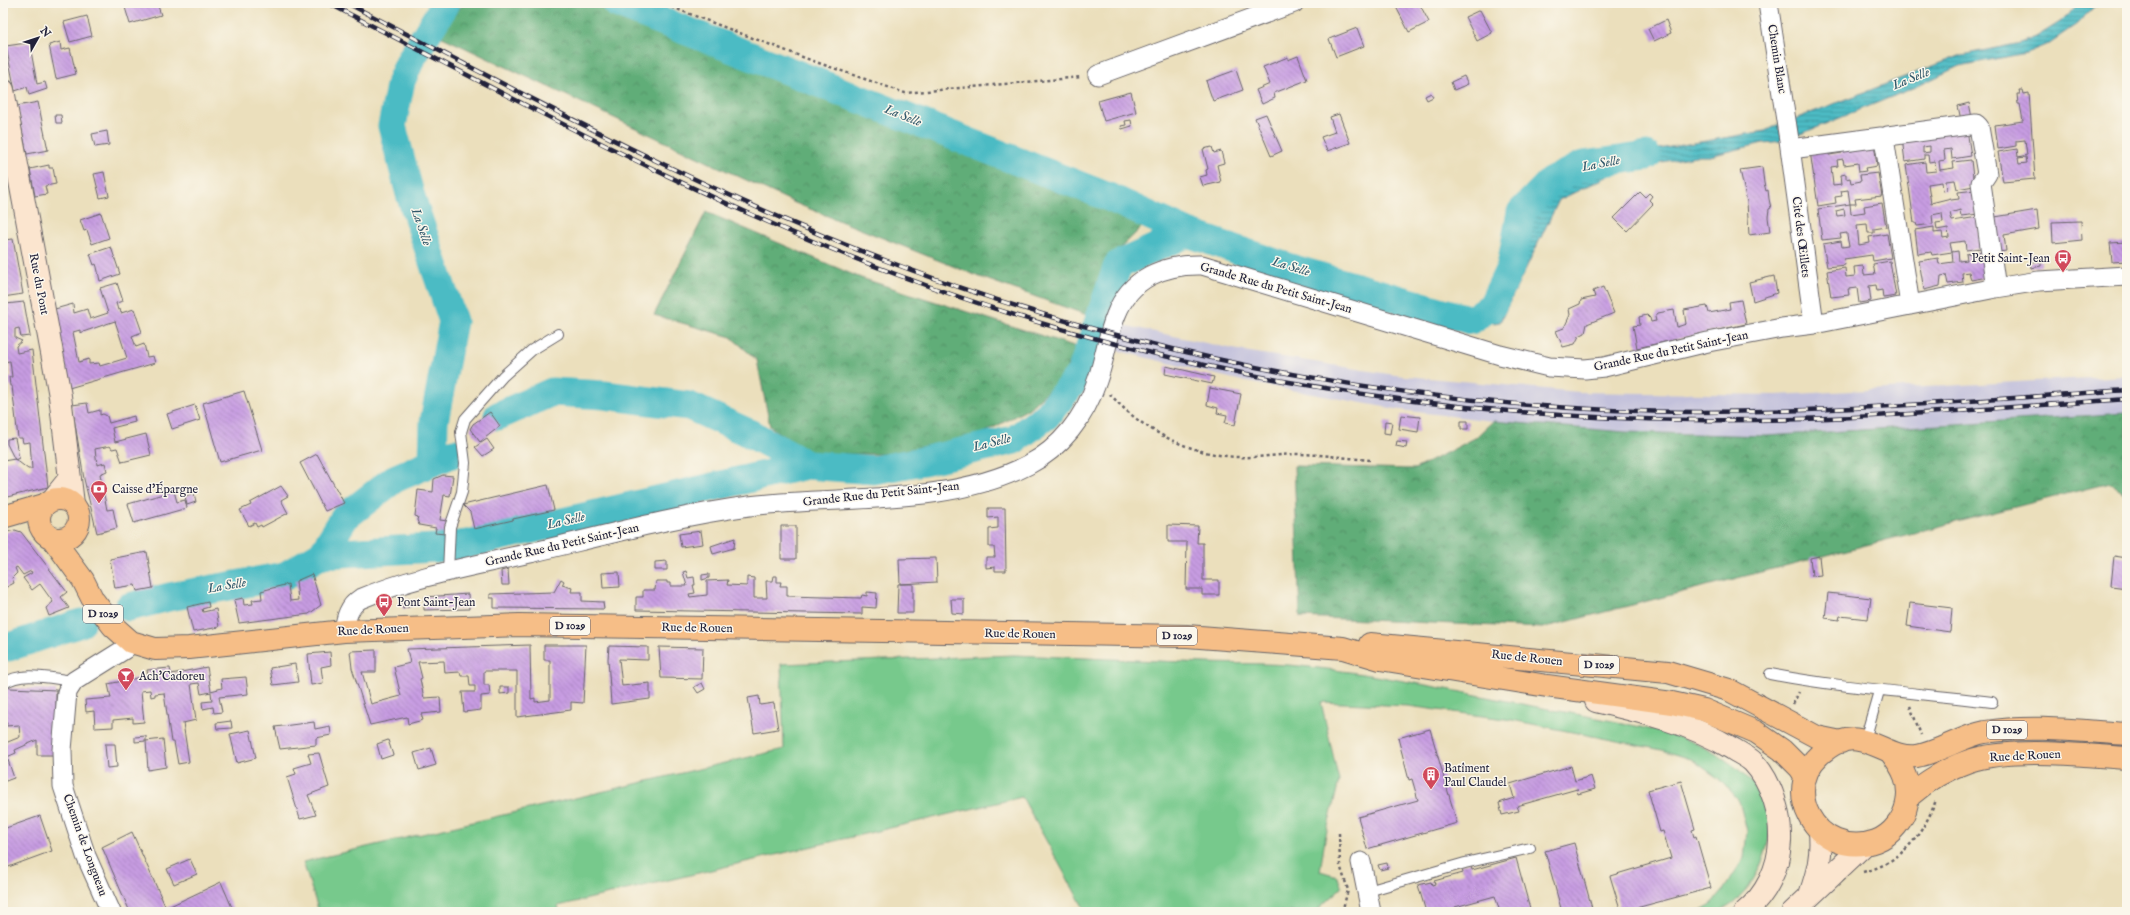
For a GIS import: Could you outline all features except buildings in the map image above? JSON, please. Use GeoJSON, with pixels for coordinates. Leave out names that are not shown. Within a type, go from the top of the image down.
{"type":"FeatureCollection","features":[{"type":"Feature","properties":{"kind":"main road","name":"D 1029"},"geometry":{"type":"LineString","coordinates":[[11,515],[57,503]]}},
{"type":"Feature","properties":{"kind":"main road"},"geometry":{"type":"LineString","coordinates":[[57,503],[79,515],[78,528],[75,533],[65,539],[47,534],[39,520],[40,512],[57,503]]}},
{"type":"Feature","properties":{"kind":"main road","name":"D 1029"},"geometry":{"type":"LineString","coordinates":[[11,515],[47,534],[83,580]]}},
{"type":"Feature","properties":{"kind":"main road","name":"D 1029"},"geometry":{"type":"LineString","coordinates":[[78,528],[83,580]]}},
{"type":"Feature","properties":{"kind":"main road","name":"Rue de Rouen"},"geometry":{"type":"LineString","coordinates":[[83,580],[102,613],[122,635],[131,642],[146,648],[171,649],[344,631],[519,626],[1187,636],[1343,648],[1380,659],[1547,686],[1672,703],[1704,710],[1756,732],[1782,750],[1800,768],[1805,776]]}},
{"type":"Feature","properties":{"kind":"main road","name":"Rue de Rouen"},"geometry":{"type":"LineString","coordinates":[[1343,648],[1364,643],[1668,672],[1729,690],[1817,737],[1841,742]]}},
{"type":"Feature","properties":{"kind":"main road","name":"Rue de Rouen"},"geometry":{"type":"LineString","coordinates":[[1891,753],[1916,756],[1984,732],[2026,728],[2127,734]]}},
{"type":"Feature","properties":{"kind":"main road"},"geometry":{"type":"LineString","coordinates":[[1864,740],[1878,745],[1891,753],[1901,766],[1905,776],[1908,797],[1905,810],[1895,828],[1878,840],[1865,844],[1842,843],[1820,832],[1812,822],[1805,806],[1803,788],[1805,776],[1811,764],[1819,754],[1829,747],[1841,742],[1864,740]]}},
{"type":"Feature","properties":{"kind":"main road","name":"Rue de Rouen"},"geometry":{"type":"LineString","coordinates":[[1908,797],[1920,787],[1968,761],[1999,755],[2052,754],[2127,758]]}},
{"type":"Feature","properties":{"kind":"street"},"geometry":{"type":"LineString","coordinates":[[1098,75],[1294,3]]}},
{"type":"Feature","properties":{"kind":"street","name":"Chemin Blanc"},"geometry":{"type":"LineString","coordinates":[[1768,3],[1790,144]]}},
{"type":"Feature","properties":{"kind":"street","name":"Rue du Pont"},"geometry":{"type":"LineString","coordinates":[[3,90],[60,396],[70,478],[57,503]]}},
{"type":"Feature","properties":{"kind":"street"},"geometry":{"type":"LineString","coordinates":[[1790,144],[1841,143],[1976,124],[1979,127],[1987,174],[1981,183],[1996,288]]}},
{"type":"Feature","properties":{"kind":"street"},"geometry":{"type":"LineString","coordinates":[[1884,138],[1910,305]]}},
{"type":"Feature","properties":{"kind":"street","name":"Cité des Œillets"},"geometry":{"type":"LineString","coordinates":[[1790,144],[1814,324]]}},
{"type":"Feature","properties":{"kind":"street","name":"Grande Rue du Petit Saint-Jean"},"geometry":{"type":"LineString","coordinates":[[344,631],[347,614],[354,602],[360,598],[402,583],[448,563],[643,527],[724,510],[917,494],[945,490],[989,480],[1025,467],[1055,447],[1068,433],[1081,415],[1098,380],[1116,314],[1128,294],[1151,275],[1171,266],[1202,265],[1500,355],[1549,367],[1585,369],[1604,367],[1708,342],[1782,328],[1814,324],[1996,288],[2039,282],[2127,276]]}},
{"type":"Feature","properties":{"kind":"street"},"geometry":{"type":"LineString","coordinates":[[74,681],[125,649],[131,642]]}},
{"type":"Feature","properties":{"kind":"street","name":"Chemin de Longueau"},"geometry":{"type":"LineString","coordinates":[[74,681],[66,692],[62,750],[63,786],[86,856],[111,912]]}},
{"type":"Feature","properties":{"kind":"street"},"geometry":{"type":"LineString","coordinates":[[1547,686],[1682,724],[1715,737],[1753,761],[1769,786],[1777,809],[1781,825],[1780,856],[1764,891],[1745,912]]}},
{"type":"Feature","properties":{"kind":"street"},"geometry":{"type":"LineString","coordinates":[[1809,896],[1820,865],[1822,850],[1820,832]]}},
{"type":"Feature","properties":{"kind":"street"},"geometry":{"type":"LineString","coordinates":[[1793,912],[1865,844]]}},
{"type":"Feature","properties":{"kind":"street"},"geometry":{"type":"LineString","coordinates":[[1361,862],[1371,912]]}},
{"type":"Feature","properties":{"kind":"lane"},"geometry":{"type":"LineString","coordinates":[[448,563],[450,527],[462,492],[465,463],[462,432],[465,419],[502,376],[532,350],[558,334]]}},
{"type":"Feature","properties":{"kind":"lane"},"geometry":{"type":"LineString","coordinates":[[1770,674],[1804,681],[1879,691],[1904,691],[1992,702]]}},
{"type":"Feature","properties":{"kind":"lane"},"geometry":{"type":"LineString","coordinates":[[3,684],[11,678],[21,677],[74,681]]}},
{"type":"Feature","properties":{"kind":"lane"},"geometry":{"type":"LineString","coordinates":[[1864,740],[1879,691]]}},
{"type":"Feature","properties":{"kind":"lane"},"geometry":{"type":"LineString","coordinates":[[1368,891],[1465,864],[1530,848]]}},
{"type":"Feature","properties":{"kind":"path"},"geometry":{"type":"LineString","coordinates":[[661,3],[813,61],[905,93],[1098,75]]}},
{"type":"Feature","properties":{"kind":"path"},"geometry":{"type":"LineString","coordinates":[[1098,380],[1111,396],[1146,425],[1165,437],[1214,455],[1239,457],[1296,454],[1370,460]]}},
{"type":"Feature","properties":{"kind":"path"},"geometry":{"type":"LineString","coordinates":[[1790,708],[1804,681]]}},
{"type":"Feature","properties":{"kind":"path"},"geometry":{"type":"LineString","coordinates":[[1904,691],[1922,738]]}},
{"type":"Feature","properties":{"kind":"path"},"geometry":{"type":"LineString","coordinates":[[1857,873],[1868,871],[1902,854],[1918,836],[1931,814],[1937,796]]}},
{"type":"Feature","properties":{"kind":"path"},"geometry":{"type":"LineString","coordinates":[[1339,833],[1340,865],[1348,890],[1342,912]]}},
{"type":"Feature","properties":{"kind":"shaded area"},"geometry":{"type":"Polygon","coordinates":[[[1123,325],[1238,350],[1395,375],[1579,392],[1776,395],[2127,376],[2127,413],[1767,436],[1625,432],[1493,421],[1401,410],[1246,382],[1115,350],[1123,325]]]}},
{"type":"Feature","properties":{"kind":"green space"},"geometry":{"type":"Polygon","coordinates":[[[464,3],[590,3],[1145,224],[1107,261],[1087,315],[980,277],[795,203],[438,35],[464,3]]]}},
{"type":"Feature","properties":{"kind":"green space"},"geometry":{"type":"Polygon","coordinates":[[[706,212],[861,278],[1077,347],[1062,378],[1028,409],[980,435],[886,454],[806,454],[770,426],[757,360],[731,337],[654,315],[706,212]]]}},
{"type":"Feature","properties":{"kind":"green space"},"geometry":{"type":"Polygon","coordinates":[[[2127,413],[2127,495],[2109,483],[1542,628],[1300,617],[1294,466],[1415,469],[1475,438],[1493,421],[1625,432],[1766,436],[2127,413]]]}},
{"type":"Feature","properties":{"kind":"green space"},"geometry":{"type":"Polygon","coordinates":[[[1014,655],[1206,663],[1277,664],[1327,669],[1409,682],[1658,731],[1678,737],[1704,748],[1732,765],[1745,775],[1755,786],[1764,799],[1769,812],[1770,825],[1764,856],[1758,871],[1749,886],[1739,898],[1728,907],[1715,912],[1697,912],[1710,905],[1724,889],[1744,858],[1747,831],[1739,801],[1718,778],[1691,759],[1662,750],[1512,720],[1408,706],[1321,702],[1339,781],[1325,839],[1320,871],[1337,876],[1342,887],[1319,908],[1319,912],[1086,912],[1022,797],[558,906],[560,912],[319,912],[303,862],[784,749],[781,664],[1014,655]]]}},
{"type":"Feature","properties":{"kind":"water"},"geometry":{"type":"Polygon","coordinates":[[[2079,3],[2098,3],[2077,24],[2048,44],[2026,53],[1959,66],[1916,87],[1793,137],[1792,120],[1962,55],[2021,43],[2036,37],[2060,22],[2079,3]]]}},
{"type":"Feature","properties":{"kind":"water"},"geometry":{"type":"Polygon","coordinates":[[[1779,124],[1782,141],[1763,143],[1710,156],[1695,156],[1623,169],[1559,200],[1500,322],[1493,323],[1528,229],[1543,202],[1556,186],[1593,167],[1623,155],[1765,131],[1779,124]]]}},
{"type":"Feature","properties":{"kind":"waterway","name":"La Selle"},"geometry":{"type":"LineString","coordinates":[[433,462],[434,422],[453,321],[410,194],[392,126],[401,81],[411,59],[446,3]]}},
{"type":"Feature","properties":{"kind":"waterway","name":"La Selle"},"geometry":{"type":"LineString","coordinates":[[616,3],[1111,198],[1188,233]]}},
{"type":"Feature","properties":{"kind":"waterway","name":"La Selle"},"geometry":{"type":"LineString","coordinates":[[129,607],[169,597],[285,576],[322,554],[436,548],[468,544],[807,465],[874,470],[923,461],[1014,440],[1046,416],[1081,373],[1118,265],[1188,233],[1290,268],[1471,320],[1492,306],[1511,266],[1521,212],[1550,182],[1583,165],[1647,156]]}},
{"type":"Feature","properties":{"kind":"waterway","name":"La Selle"},"geometry":{"type":"LineString","coordinates":[[498,416],[552,392],[604,395],[689,406],[751,434],[807,465]]}},
{"type":"Feature","properties":{"kind":"waterway","name":"La Selle"},"geometry":{"type":"LineString","coordinates":[[322,554],[345,517],[394,479],[454,453]]}},
{"type":"Feature","properties":{"kind":"waterway","name":"La Selle"},"geometry":{"type":"LineString","coordinates":[[3,646],[9,647],[81,623]]}},
{"type":"Feature","properties":{"kind":"railway"},"geometry":{"type":"LineString","coordinates":[[328,3],[538,112],[680,182],[824,246],[898,275],[994,308],[1091,337],[1190,362],[1289,382],[1390,398],[1490,409],[1592,417],[1693,420],[1802,419],[1965,411],[2127,399]]}},
{"type":"Feature","properties":{"kind":"railway"},"geometry":{"type":"LineString","coordinates":[[347,3],[621,144],[760,209],[831,239],[903,267],[998,300],[1095,329],[1194,354],[1294,374],[1395,390],[1496,402],[1597,409],[1698,412],[1805,410],[1912,405],[2127,390]]}},
{"type":"Feature","properties":{"kind":"place","name":"Petit Saint-Jean"},"geometry":{"type":"Point","coordinates":[2063,273]}},
{"type":"Feature","properties":{"kind":"place","name":"Caisse d'Épargne"},"geometry":{"type":"Point","coordinates":[99,504]}},
{"type":"Feature","properties":{"kind":"place","name":"Pont Saint-Jean"},"geometry":{"type":"Point","coordinates":[384,617]}},
{"type":"Feature","properties":{"kind":"place","name":"Ach'Cadoreu"},"geometry":{"type":"Point","coordinates":[126,691]}},
{"type":"Feature","properties":{"kind":"place","name":"Batîment Paul Claudel"},"geometry":{"type":"Point","coordinates":[1431,790]}}]}
